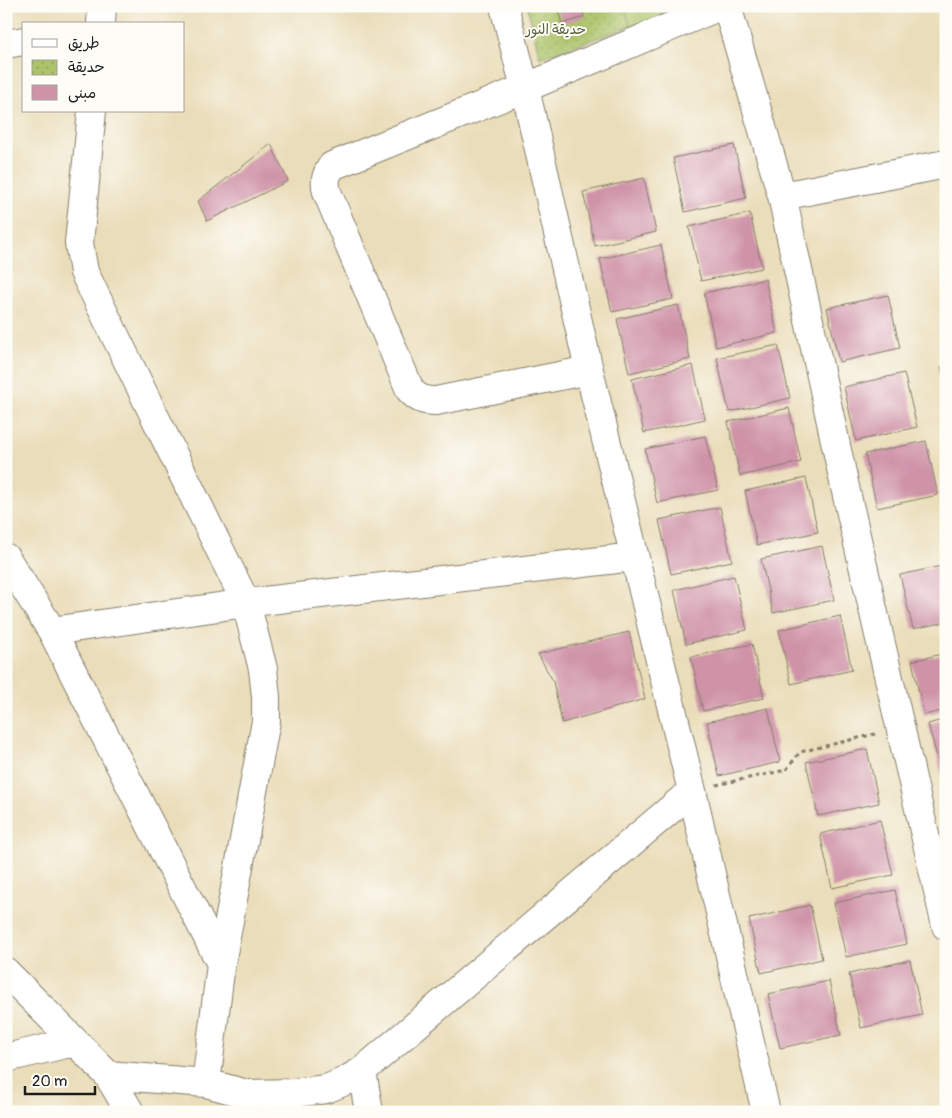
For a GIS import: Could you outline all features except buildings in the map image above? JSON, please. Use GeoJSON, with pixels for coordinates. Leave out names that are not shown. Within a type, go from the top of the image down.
{"type":"FeatureCollection","features":[{"type":"Feature","properties":{"kind":"street"},"geometry":{"type":"LineString","coordinates":[[101,22],[102,6]]}},
{"type":"Feature","properties":{"kind":"street"},"geometry":{"type":"LineString","coordinates":[[504,6],[526,88],[589,370],[692,791],[766,1112]]}},
{"type":"Feature","properties":{"kind":"street"},"geometry":{"type":"LineString","coordinates":[[589,370],[436,401],[425,401],[418,398],[410,390],[327,192],[325,182],[327,174],[332,166],[526,88],[720,6]]}},
{"type":"Feature","properties":{"kind":"street"},"geometry":{"type":"LineString","coordinates":[[728,6],[782,196],[846,496],[946,926]]}},
{"type":"Feature","properties":{"kind":"street"},"geometry":{"type":"LineString","coordinates":[[6,44],[22,41]]}},
{"type":"Feature","properties":{"kind":"street"},"geometry":{"type":"LineString","coordinates":[[92,112],[79,242],[84,272],[246,604],[263,669],[266,721],[221,964],[206,1082]]}},
{"type":"Feature","properties":{"kind":"street"},"geometry":{"type":"LineString","coordinates":[[782,196],[946,164]]}},
{"type":"Feature","properties":{"kind":"street"},"geometry":{"type":"LineString","coordinates":[[52,631],[246,604],[634,557]]}},
{"type":"Feature","properties":{"kind":"street"},"geometry":{"type":"LineString","coordinates":[[6,558],[52,631],[221,964]]}},
{"type":"Feature","properties":{"kind":"street"},"geometry":{"type":"LineString","coordinates":[[108,1076],[206,1082],[247,1094],[293,1094],[326,1089],[343,1082],[362,1071],[692,791]]}},
{"type":"Feature","properties":{"kind":"street"},"geometry":{"type":"LineString","coordinates":[[6,972],[108,1076],[130,1112]]}},
{"type":"Feature","properties":{"kind":"street"},"geometry":{"type":"LineString","coordinates":[[6,1058],[74,1042]]}},
{"type":"Feature","properties":{"kind":"street"},"geometry":{"type":"LineString","coordinates":[[362,1071],[369,1112]]}},
{"type":"Feature","properties":{"kind":"path"},"geometry":{"type":"LineString","coordinates":[[582,12],[603,6]]}},
{"type":"Feature","properties":{"kind":"path"},"geometry":{"type":"LineString","coordinates":[[692,791],[786,770],[800,752],[900,728]]}},
{"type":"Feature","properties":{"kind":"green space","name":"حديقة النور"},"geometry":{"type":"Polygon","coordinates":[[[527,6],[689,6],[540,58],[527,6]]]}},
{"type":"Feature","properties":{"kind":"green space"},"geometry":{"type":"Polygon","coordinates":[[[624,6],[689,6],[631,27],[624,6]]]}}]}
